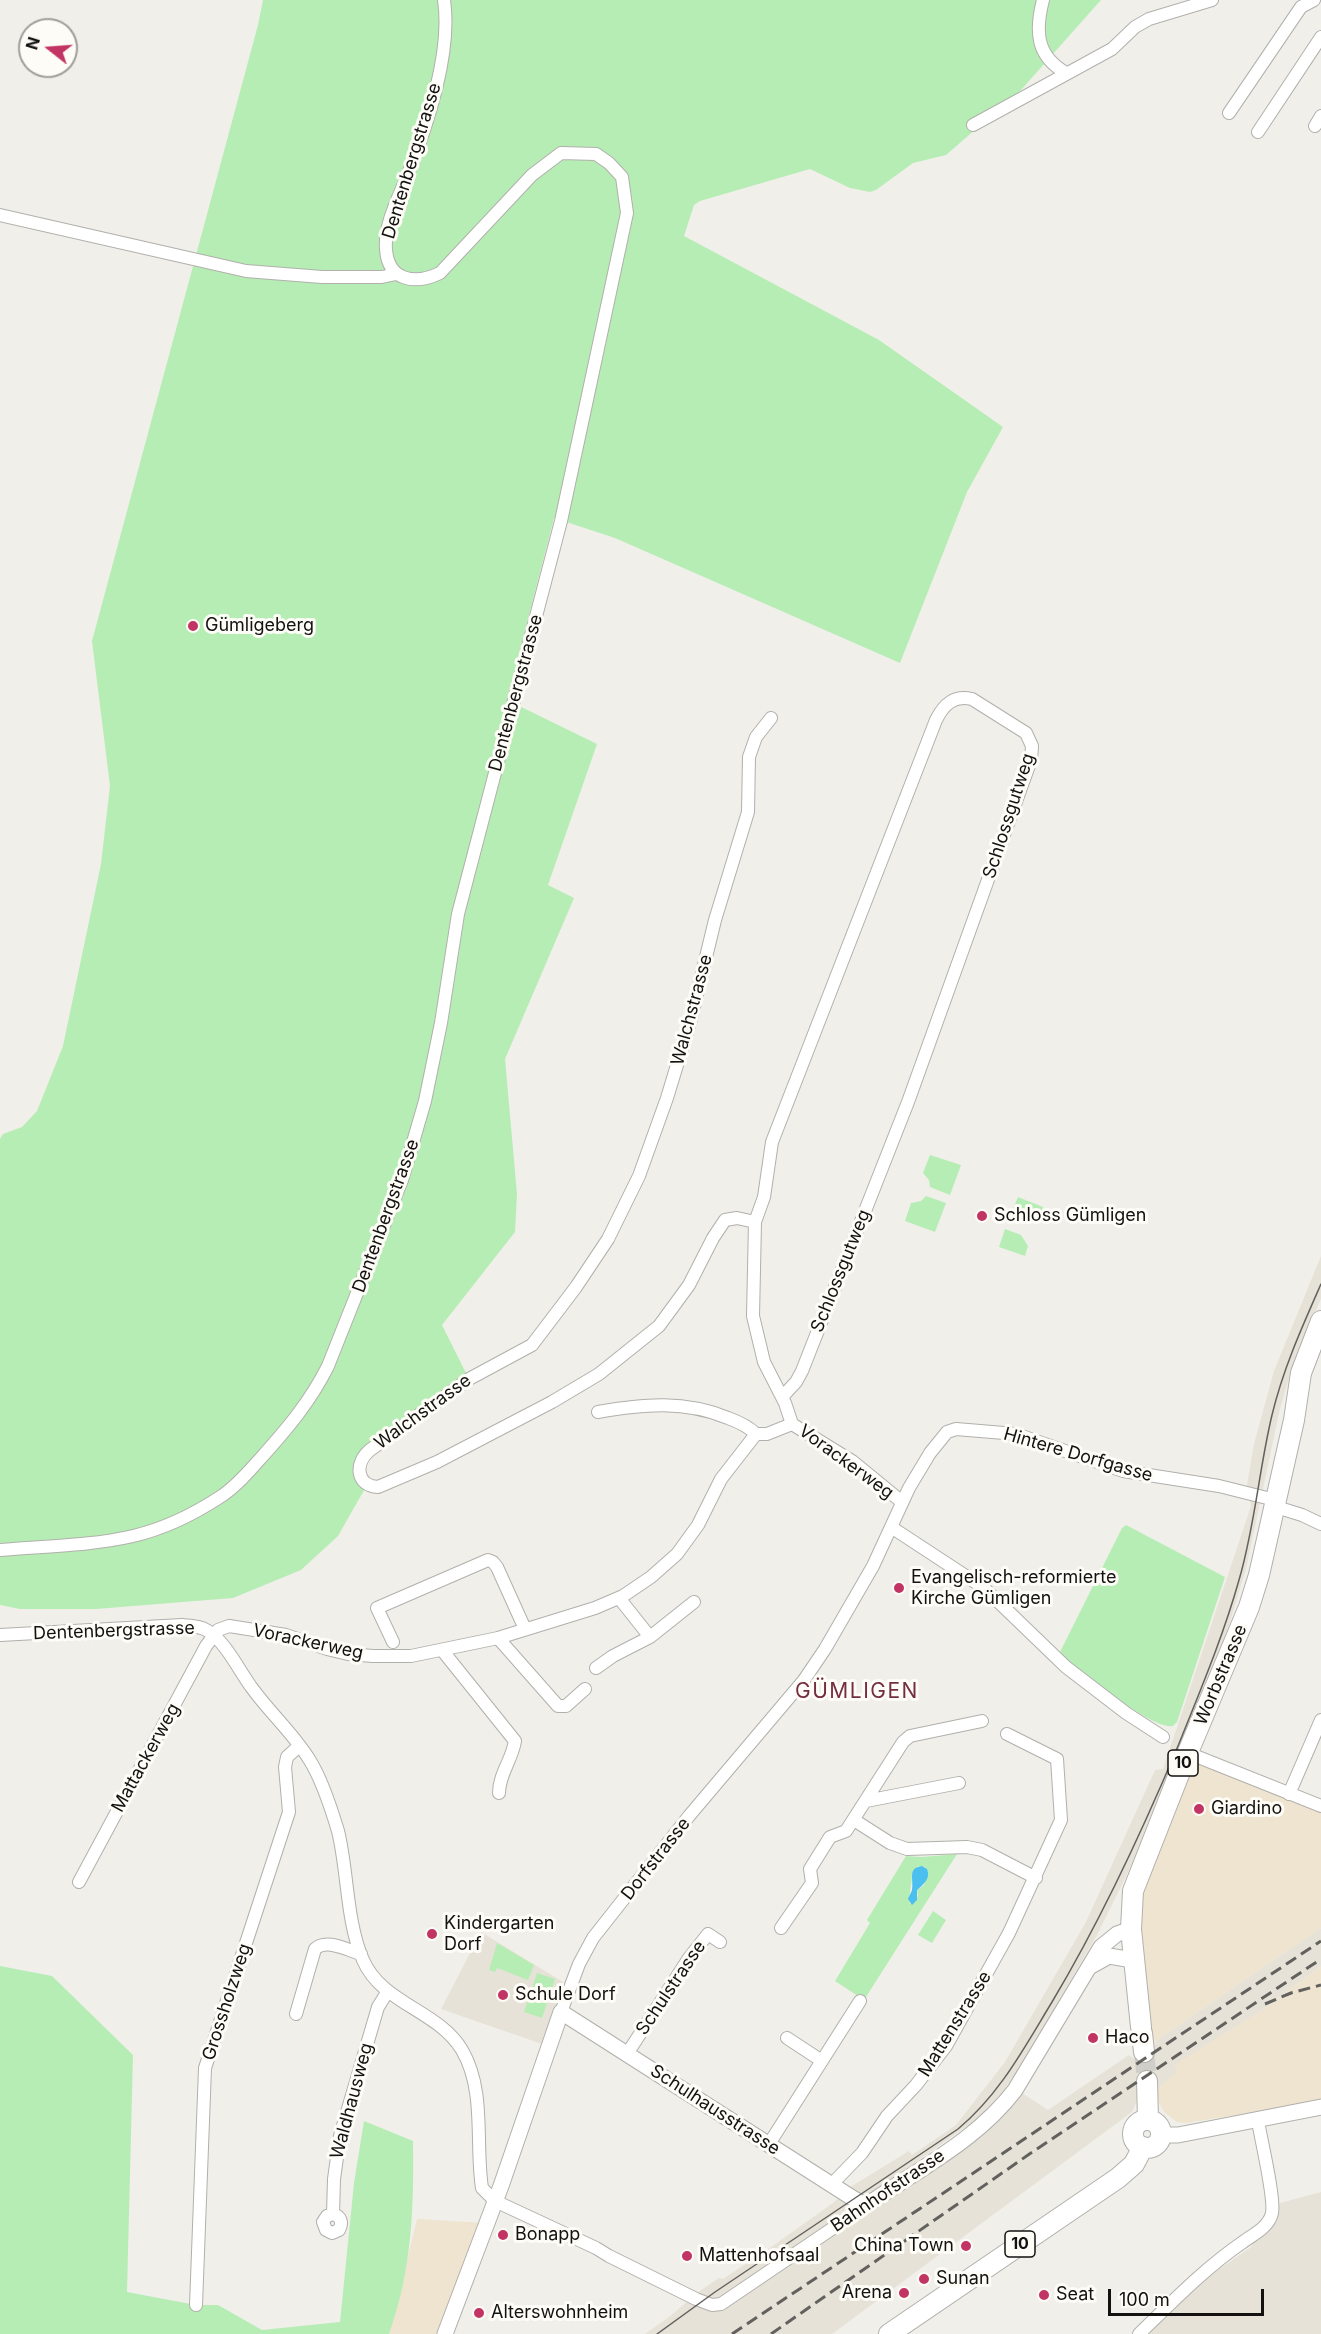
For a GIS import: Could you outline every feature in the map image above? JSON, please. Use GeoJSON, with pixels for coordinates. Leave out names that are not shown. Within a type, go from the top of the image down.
{"type":"FeatureCollection","features":[{"type":"Feature","properties":{"kind":"main road","name":"Worbstrasse"},"geometry":{"type":"LineString","coordinates":[[1142,2037],[1131,1929],[1131,1903],[1138,1875],[1249,1607],[1259,1575],[1294,1420],[1301,1373],[1321,1321]]}},
{"type":"Feature","properties":{"kind":"main road"},"geometry":{"type":"LineString","coordinates":[[1147,2080],[1148,2119]]}},
{"type":"Feature","properties":{"kind":"main road"},"geometry":{"type":"LineString","coordinates":[[1148,2119],[1159,2126],[1161,2135],[1155,2145],[1143,2147],[1134,2139],[1133,2130],[1137,2123],[1148,2119]]}},
{"type":"Feature","properties":{"kind":"main road","name":"10"},"geometry":{"type":"LineString","coordinates":[[889,2334],[1118,2178],[1134,2164],[1143,2147]]}},
{"type":"Feature","properties":{"kind":"street","name":"Dentenbergstrasse"},"geometry":{"type":"LineString","coordinates":[[0,1550],[104,1541],[147,1532],[186,1517],[222,1496],[245,1475],[295,1420],[317,1388],[382,1234],[402,1180],[425,1101],[437,1046],[458,914],[561,521],[627,213],[622,177],[609,163],[596,154],[561,153],[532,175],[440,273],[419,279],[396,274],[387,260],[386,234],[421,140],[432,103],[443,44],[444,0]]}},
{"type":"Feature","properties":{"kind":"street"},"geometry":{"type":"LineString","coordinates":[[1043,0],[1039,15],[1039,36],[1043,52],[1051,65],[1066,73]]}},
{"type":"Feature","properties":{"kind":"street"},"geometry":{"type":"LineString","coordinates":[[973,125],[1112,49],[1135,27],[1149,19],[1212,0]]}},
{"type":"Feature","properties":{"kind":"street"},"geometry":{"type":"LineString","coordinates":[[1229,113],[1301,7],[1314,0]]}},
{"type":"Feature","properties":{"kind":"street"},"geometry":{"type":"LineString","coordinates":[[1258,132],[1321,37]]}},
{"type":"Feature","properties":{"kind":"street"},"geometry":{"type":"LineString","coordinates":[[0,215],[246,271],[322,277],[382,277],[396,274]]}},
{"type":"Feature","properties":{"kind":"street","name":"Schlossgutweg"},"geometry":{"type":"LineString","coordinates":[[755,1221],[764,1197],[772,1142],[779,1122],[936,720],[944,706],[953,700],[965,698],[978,702],[1026,733],[1032,746],[1031,760],[903,1113],[801,1371],[796,1382],[782,1397]]}},
{"type":"Feature","properties":{"kind":"street","name":"Walchstrasse"},"geometry":{"type":"LineString","coordinates":[[755,1221],[737,1218],[725,1220],[689,1285],[659,1326],[599,1374],[552,1402],[437,1462],[378,1487],[370,1486],[362,1479],[359,1467],[363,1457],[370,1450],[469,1378],[531,1345],[569,1296],[608,1239],[639,1176],[667,1098],[691,1019],[715,920],[748,812],[749,758],[756,737],[771,718]]}},
{"type":"Feature","properties":{"kind":"street"},"geometry":{"type":"LineString","coordinates":[[755,1221],[752,1301],[754,1330],[767,1371],[782,1397],[792,1424]]}},
{"type":"Feature","properties":{"kind":"street"},"geometry":{"type":"LineString","coordinates":[[598,1412],[663,1404],[686,1405],[713,1412],[746,1426],[756,1434]]}},
{"type":"Feature","properties":{"kind":"street","name":"Vorackerweg"},"geometry":{"type":"LineString","coordinates":[[214,1635],[218,1630],[229,1626],[286,1635],[327,1649],[348,1653],[400,1656],[498,1638],[557,1621],[619,1598],[651,1577],[684,1546],[698,1525],[721,1479],[756,1434],[767,1434],[792,1424],[852,1461],[902,1502]]}},
{"type":"Feature","properties":{"kind":"street","name":"Hintere Dorfgasse"},"geometry":{"type":"LineString","coordinates":[[951,1430],[1016,1434],[1123,1471],[1208,1484],[1274,1503],[1321,1524]]}},
{"type":"Feature","properties":{"kind":"street","name":"Dorfstrasse"},"geometry":{"type":"LineString","coordinates":[[445,2334],[495,2201],[561,2012],[579,1964],[589,1945],[689,1816],[804,1680],[854,1602],[902,1502],[930,1453],[942,1436],[951,1430]]}},
{"type":"Feature","properties":{"kind":"street"},"geometry":{"type":"LineString","coordinates":[[891,1527],[984,1588],[1066,1667],[1126,1713],[1163,1737]]}},
{"type":"Feature","properties":{"kind":"street"},"geometry":{"type":"LineString","coordinates":[[393,1642],[377,1608],[488,1560],[497,1567],[525,1629]]}},
{"type":"Feature","properties":{"kind":"street"},"geometry":{"type":"LineString","coordinates":[[619,1598],[650,1637]]}},
{"type":"Feature","properties":{"kind":"street"},"geometry":{"type":"LineString","coordinates":[[597,1668],[613,1656],[650,1637],[694,1602]]}},
{"type":"Feature","properties":{"kind":"street","name":"Dentenbergstrasse"},"geometry":{"type":"LineString","coordinates":[[0,1635],[182,1625],[203,1628],[214,1635],[261,1700],[310,1760],[333,1816],[361,1954],[374,1977],[388,1991],[439,2024],[461,2049],[471,2072],[477,2096],[482,2188],[495,2201]]}},
{"type":"Feature","properties":{"kind":"street","name":"Mattackerweg"},"geometry":{"type":"LineString","coordinates":[[79,1882],[214,1635]]}},
{"type":"Feature","properties":{"kind":"street"},"geometry":{"type":"LineString","coordinates":[[498,1638],[558,1706],[566,1706],[585,1689]]}},
{"type":"Feature","properties":{"kind":"street"},"geometry":{"type":"LineString","coordinates":[[442,1650],[515,1741],[513,1753],[499,1782],[499,1793]]}},
{"type":"Feature","properties":{"kind":"street"},"geometry":{"type":"LineString","coordinates":[[1289,1794],[1321,1720]]}},
{"type":"Feature","properties":{"kind":"street"},"geometry":{"type":"LineString","coordinates":[[781,1928],[812,1883],[810,1869],[830,1837],[846,1831],[903,1742],[910,1736],[982,1721]]}},
{"type":"Feature","properties":{"kind":"street","name":"Mattenstrasse"},"geometry":{"type":"LineString","coordinates":[[832,2184],[862,2153],[887,2116],[916,2085],[946,2046],[1009,1934],[1061,1820],[1057,1759],[1007,1734]]}},
{"type":"Feature","properties":{"kind":"street","name":"Grossholzweg"},"geometry":{"type":"LineString","coordinates":[[196,2305],[205,2068],[289,1812],[285,1767],[287,1757],[299,1746]]}},
{"type":"Feature","properties":{"kind":"street"},"geometry":{"type":"LineString","coordinates":[[1188,1753],[1321,1806]]}},
{"type":"Feature","properties":{"kind":"street"},"geometry":{"type":"LineString","coordinates":[[866,1801],[959,1783]]}},
{"type":"Feature","properties":{"kind":"street"},"geometry":{"type":"LineString","coordinates":[[854,1820],[890,1843],[907,1849],[967,1847],[982,1850],[1036,1878]]}},
{"type":"Feature","properties":{"kind":"street","name":"Bahnhofstrasse"},"geometry":{"type":"LineString","coordinates":[[495,2201],[597,2248],[690,2296],[712,2305],[721,2304],[974,2133],[1002,2107],[1015,2090],[1105,1943],[1117,1934],[1131,1929]]}},
{"type":"Feature","properties":{"kind":"street","name":"Schulstrasse"},"geometry":{"type":"LineString","coordinates":[[627,2054],[689,1958],[708,1934],[720,1942]]}},
{"type":"Feature","properties":{"kind":"street"},"geometry":{"type":"LineString","coordinates":[[296,2014],[315,1949],[319,1945],[327,1944],[361,1954]]}},
{"type":"Feature","properties":{"kind":"street"},"geometry":{"type":"LineString","coordinates":[[1091,1966],[1109,1956],[1133,1960]]}},
{"type":"Feature","properties":{"kind":"street","name":"Waldhausweg"},"geometry":{"type":"LineString","coordinates":[[333,2214],[334,2179],[340,2136],[378,2007],[388,1991]]}},
{"type":"Feature","properties":{"kind":"street"},"geometry":{"type":"LineString","coordinates":[[769,2144],[860,2001]]}},
{"type":"Feature","properties":{"kind":"street","name":"Schulhausstrasse"},"geometry":{"type":"LineString","coordinates":[[561,2012],[861,2203],[870,2203]]}},
{"type":"Feature","properties":{"kind":"street"},"geometry":{"type":"LineString","coordinates":[[787,2038],[822,2061]]}},
{"type":"Feature","properties":{"kind":"street"},"geometry":{"type":"LineString","coordinates":[[1161,2135],[1178,2135],[1258,2121],[1321,2107]]}},
{"type":"Feature","properties":{"kind":"street"},"geometry":{"type":"LineString","coordinates":[[1139,2334],[1202,2274],[1269,2221],[1273,2205],[1258,2121]]}},
{"type":"Feature","properties":{"kind":"shaded area"},"geometry":{"type":"Polygon","coordinates":[[[1321,1256],[1321,1299],[1298,1350],[1279,1413],[1246,1569],[1225,1638],[1172,1777],[1144,1840],[1097,1935],[1018,2070],[1000,2095],[977,2119],[869,2195],[865,2210],[1022,2093],[1048,2110],[1129,2055],[1134,2059],[1155,2044],[1157,2040],[1321,1928],[1321,1966],[1259,2012],[1174,2065],[1177,2072],[1157,2089],[1146,2081],[1132,2112],[832,2334],[645,2334],[701,2290],[719,2278],[723,2279],[774,2245],[833,2203],[852,2186],[909,2151],[912,2155],[956,2125],[1005,2062],[1086,1922],[1155,1770],[1163,1769],[1251,1506],[1247,1485],[1254,1444],[1274,1371],[1321,1256]]]}},
{"type":"Feature","properties":{"kind":"shaded area"},"geometry":{"type":"Polygon","coordinates":[[[1188,1753],[1321,1806],[1321,1928],[1157,2040],[1155,2044],[1133,1960],[1131,1929],[1188,1753]]]}},
{"type":"Feature","properties":{"kind":"shaded area","name":"Schule Dorf"},"geometry":{"type":"Polygon","coordinates":[[[481,1932],[563,1982],[542,2044],[441,2009],[481,1932]]]}},
{"type":"Feature","properties":{"kind":"shaded area"},"geometry":{"type":"Polygon","coordinates":[[[1321,1966],[1321,2107],[1291,2114],[1236,2115],[1186,2123],[1177,2122],[1164,2112],[1159,2103],[1157,2089],[1176,2072],[1173,2065],[1259,2012],[1321,1966]]]}},
{"type":"Feature","properties":{"kind":"shaded area"},"geometry":{"type":"Polygon","coordinates":[[[1321,2192],[1321,2334],[1149,2334],[1201,2282],[1251,2247],[1273,2205],[1321,2192]]]}},
{"type":"Feature","properties":{"kind":"shaded area"},"geometry":{"type":"Polygon","coordinates":[[[417,2219],[486,2223],[445,2334],[389,2334],[417,2219]]]}},
{"type":"Feature","properties":{"kind":"green space"},"geometry":{"type":"Polygon","coordinates":[[[263,0],[1101,0],[1021,90],[946,155],[913,163],[870,192],[850,188],[810,169],[700,201],[694,205],[684,236],[879,340],[1003,427],[967,492],[900,663],[615,538],[554,518],[507,700],[597,744],[548,885],[574,898],[505,1059],[517,1194],[515,1232],[442,1325],[469,1379],[363,1457],[367,1485],[338,1536],[301,1570],[233,1598],[96,1609],[20,1609],[0,1605],[0,1139],[3,1134],[22,1127],[37,1111],[63,1046],[101,864],[110,786],[92,641],[263,0]]]}},
{"type":"Feature","properties":{"kind":"green space"},"geometry":{"type":"Polygon","coordinates":[[[930,1155],[961,1165],[950,1195],[930,1187],[929,1180],[923,1173],[930,1155]]]}},
{"type":"Feature","properties":{"kind":"green space"},"geometry":{"type":"Polygon","coordinates":[[[926,1196],[946,1203],[935,1232],[905,1221],[911,1203],[921,1201],[926,1196]]]}},
{"type":"Feature","properties":{"kind":"green space"},"geometry":{"type":"Polygon","coordinates":[[[1018,1197],[1043,1207],[1040,1217],[1027,1220],[1011,1214],[1018,1197]]]}},
{"type":"Feature","properties":{"kind":"green space"},"geometry":{"type":"Polygon","coordinates":[[[1005,1229],[1021,1235],[1028,1246],[1025,1256],[999,1247],[1005,1229]]]}},
{"type":"Feature","properties":{"kind":"green space"},"geometry":{"type":"Polygon","coordinates":[[[1126,1525],[1225,1577],[1177,1722],[1173,1726],[1163,1725],[1133,1709],[1059,1654],[1122,1528],[1126,1525]]]}},
{"type":"Feature","properties":{"kind":"green space"},"geometry":{"type":"Polygon","coordinates":[[[957,1854],[864,2000],[835,1981],[870,1923],[867,1920],[906,1856],[957,1854]],[[918,1866],[912,1874],[910,1904],[918,1896],[917,1890],[924,1885],[928,1872],[925,1867],[918,1866]]]}},
{"type":"Feature","properties":{"kind":"green space"},"geometry":{"type":"Polygon","coordinates":[[[933,1911],[946,1920],[932,1943],[918,1935],[933,1911]]]}},
{"type":"Feature","properties":{"kind":"green space"},"geometry":{"type":"Polygon","coordinates":[[[497,1943],[534,1965],[528,1980],[497,1968],[495,1972],[489,1970],[497,1943]]]}},
{"type":"Feature","properties":{"kind":"green space"},"geometry":{"type":"Polygon","coordinates":[[[0,1966],[52,1976],[133,2055],[127,2292],[196,2305],[218,2305],[262,2330],[340,2322],[354,2183],[364,2121],[413,2141],[410,2239],[403,2286],[389,2334],[0,2334],[0,1966]]]}},
{"type":"Feature","properties":{"kind":"green space"},"geometry":{"type":"Polygon","coordinates":[[[537,1973],[555,1979],[542,2018],[524,2012],[537,1973]]]}},
{"type":"Feature","properties":{"kind":"water"},"geometry":{"type":"Polygon","coordinates":[[[922,1866],[927,1869],[927,1878],[917,1890],[917,1900],[912,1905],[908,1899],[912,1890],[912,1875],[914,1869],[922,1866]]]}},
{"type":"Feature","properties":{"kind":"tunnel"},"geometry":{"type":"LineString","coordinates":[[1144,2052],[1147,2081]]}},
{"type":"Feature","properties":{"kind":"tram line"},"geometry":{"type":"LineString","coordinates":[[657,2334],[715,2292],[958,2129],[999,2086],[1021,2053],[1070,1971],[1120,1876],[1164,1779],[1203,1684],[1233,1601],[1244,1560],[1276,1398],[1321,1284]]}},
{"type":"Feature","properties":{"kind":"railway"},"geometry":{"type":"LineString","coordinates":[[732,2334],[1321,1941]]}},
{"type":"Feature","properties":{"kind":"railway"},"geometry":{"type":"LineString","coordinates":[[771,2334],[1028,2155],[1321,1959]]}},
{"type":"Feature","properties":{"kind":"railway"},"geometry":{"type":"LineString","coordinates":[[1265,2004],[1291,1993],[1321,1985]]}},
{"type":"Feature","properties":{"kind":"place","name":"Gümligeberg"},"geometry":{"type":"Point","coordinates":[193,626]}},
{"type":"Feature","properties":{"kind":"place","name":"Schloss Gümligen"},"geometry":{"type":"Point","coordinates":[982,1216]}},
{"type":"Feature","properties":{"kind":"place","name":"Evangelisch-reformierte Kirche Gümligen"},"geometry":{"type":"Point","coordinates":[899,1588]}},
{"type":"Feature","properties":{"kind":"place","name":"Giardino"},"geometry":{"type":"Point","coordinates":[1199,1809]}},
{"type":"Feature","properties":{"kind":"place","name":"Kindergarten Dorf"},"geometry":{"type":"Point","coordinates":[432,1934]}},
{"type":"Feature","properties":{"kind":"place","name":"Schule Dorf"},"geometry":{"type":"Point","coordinates":[503,1995]}},
{"type":"Feature","properties":{"kind":"place","name":"Haco"},"geometry":{"type":"Point","coordinates":[1093,2038]}},
{"type":"Feature","properties":{"kind":"place","name":"Bonapp"},"geometry":{"type":"Point","coordinates":[503,2235]}},
{"type":"Feature","properties":{"kind":"place","name":"China Town"},"geometry":{"type":"Point","coordinates":[966,2246]}},
{"type":"Feature","properties":{"kind":"place","name":"Mattenhofsaal"},"geometry":{"type":"Point","coordinates":[687,2256]}},
{"type":"Feature","properties":{"kind":"place","name":"Sunan"},"geometry":{"type":"Point","coordinates":[924,2279]}},
{"type":"Feature","properties":{"kind":"place","name":"Arena"},"geometry":{"type":"Point","coordinates":[904,2293]}},
{"type":"Feature","properties":{"kind":"place","name":"Seat"},"geometry":{"type":"Point","coordinates":[1044,2295]}},
{"type":"Feature","properties":{"kind":"place","name":"Alterswohnheim"},"geometry":{"type":"Point","coordinates":[479,2313]}},
{"type":"Feature","properties":{"kind":"district","name":"GÜMLIGEN"},"geometry":{"type":"Point","coordinates":[857,1692]}}]}
